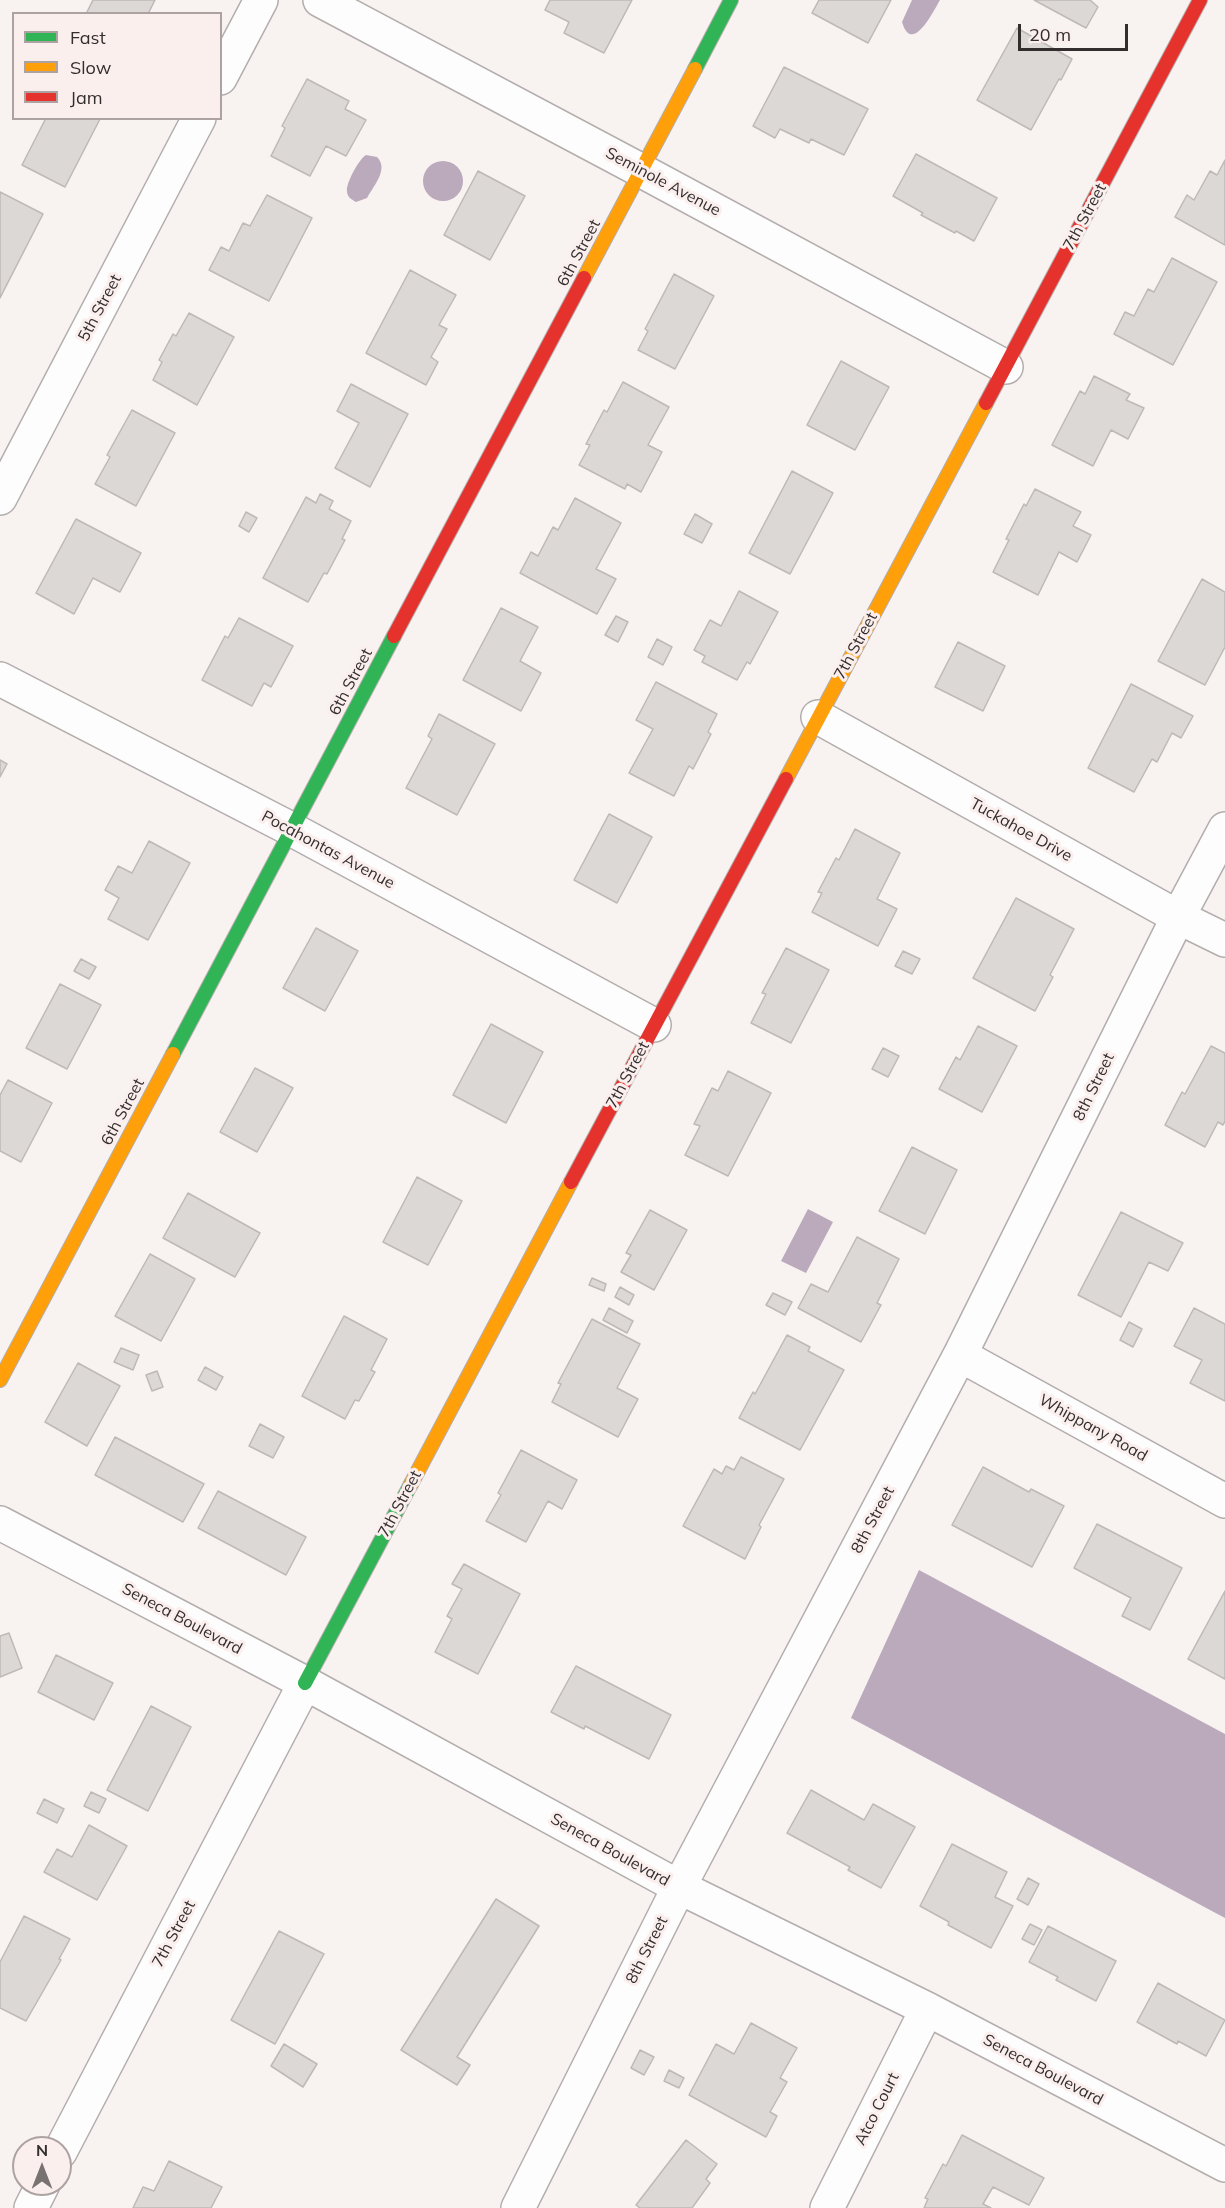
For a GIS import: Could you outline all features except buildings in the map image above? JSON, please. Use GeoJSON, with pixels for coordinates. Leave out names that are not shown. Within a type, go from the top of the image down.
{"type":"FeatureCollection","features":[{"type":"Feature","properties":{"kind":"street"},"geometry":{"type":"LineString","coordinates":[[222,74],[261,0]]}},
{"type":"Feature","properties":{"kind":"street","name":"Seminole Avenue"},"geometry":{"type":"LineString","coordinates":[[320,0],[1006,367]]}},
{"type":"Feature","properties":{"kind":"street","name":"6th Street"},"geometry":{"type":"LineString","coordinates":[[0,1380],[731,0]]}},
{"type":"Feature","properties":{"kind":"street","name":"7th Street"},"geometry":{"type":"LineString","coordinates":[[68,2136],[305,1683],[1200,0]]}},
{"type":"Feature","properties":{"kind":"street","name":"5th Street"},"geometry":{"type":"LineString","coordinates":[[0,498],[198,120]]}},
{"type":"Feature","properties":{"kind":"street","name":"Pocahontas Avenue"},"geometry":{"type":"LineString","coordinates":[[0,679],[291,829],[654,1025]]}},
{"type":"Feature","properties":{"kind":"street","name":"Tuckahoe Drive"},"geometry":{"type":"LineString","coordinates":[[818,717],[1178,917],[1225,940]]}},
{"type":"Feature","properties":{"kind":"street","name":"8th Street"},"geometry":{"type":"LineString","coordinates":[[518,2208],[679,1887],[960,1355],[1178,917],[1225,830]]}},
{"type":"Feature","properties":{"kind":"street","name":"Whippany Road"},"geometry":{"type":"LineString","coordinates":[[960,1355],[1225,1500]]}},
{"type":"Feature","properties":{"kind":"street","name":"Seneca Boulevard"},"geometry":{"type":"LineString","coordinates":[[0,1523],[305,1683],[679,1887],[927,2009],[1225,2165]]}},
{"type":"Feature","properties":{"kind":"street","name":"Atco Court"},"geometry":{"type":"LineString","coordinates":[[827,2208],[927,2009]]}},
{"type":"Feature","properties":{"kind":"shaded area"},"geometry":{"type":"Polygon","coordinates":[[[912,0],[940,0],[922,28],[917,33],[911,34],[906,31],[902,22],[912,0]]]}},
{"type":"Feature","properties":{"kind":"shaded area"},"geometry":{"type":"Polygon","coordinates":[[[366,155],[377,157],[381,172],[367,198],[356,202],[347,193],[347,187],[357,166],[366,155]]]}},
{"type":"Feature","properties":{"kind":"shaded area"},"geometry":{"type":"Polygon","coordinates":[[[443,161],[457,167],[463,181],[457,195],[443,201],[429,195],[423,181],[429,167],[443,161]]]}},
{"type":"Feature","properties":{"kind":"shaded area"},"geometry":{"type":"Polygon","coordinates":[[[808,1209],[833,1222],[806,1273],[781,1261],[808,1209]]]}},
{"type":"Feature","properties":{"kind":"shaded area"},"geometry":{"type":"Polygon","coordinates":[[[919,1570],[1225,1734],[1225,1918],[851,1718],[919,1570]]]}},
{"type":"Feature","properties":{"kind":"traffic: fast"},"geometry":{"type":"LineString","coordinates":[[695,69],[731,0]]}},
{"type":"Feature","properties":{"kind":"traffic: fast"},"geometry":{"type":"LineString","coordinates":[[173,1054],[394,636]]}},
{"type":"Feature","properties":{"kind":"traffic: fast"},"geometry":{"type":"LineString","coordinates":[[305,1683],[411,1484]]}},
{"type":"Feature","properties":{"kind":"traffic: slow"},"geometry":{"type":"LineString","coordinates":[[584,278],[695,69]]}},
{"type":"Feature","properties":{"kind":"traffic: slow"},"geometry":{"type":"LineString","coordinates":[[786,779],[986,403]]}},
{"type":"Feature","properties":{"kind":"traffic: slow"},"geometry":{"type":"LineString","coordinates":[[0,1380],[173,1054]]}},
{"type":"Feature","properties":{"kind":"traffic: slow"},"geometry":{"type":"LineString","coordinates":[[411,1484],[571,1182]]}},
{"type":"Feature","properties":{"kind":"traffic: jam"},"geometry":{"type":"LineString","coordinates":[[986,403],[1200,0]]}},
{"type":"Feature","properties":{"kind":"traffic: jam"},"geometry":{"type":"LineString","coordinates":[[394,636],[584,278]]}},
{"type":"Feature","properties":{"kind":"traffic: jam"},"geometry":{"type":"LineString","coordinates":[[571,1182],[786,779]]}}]}
